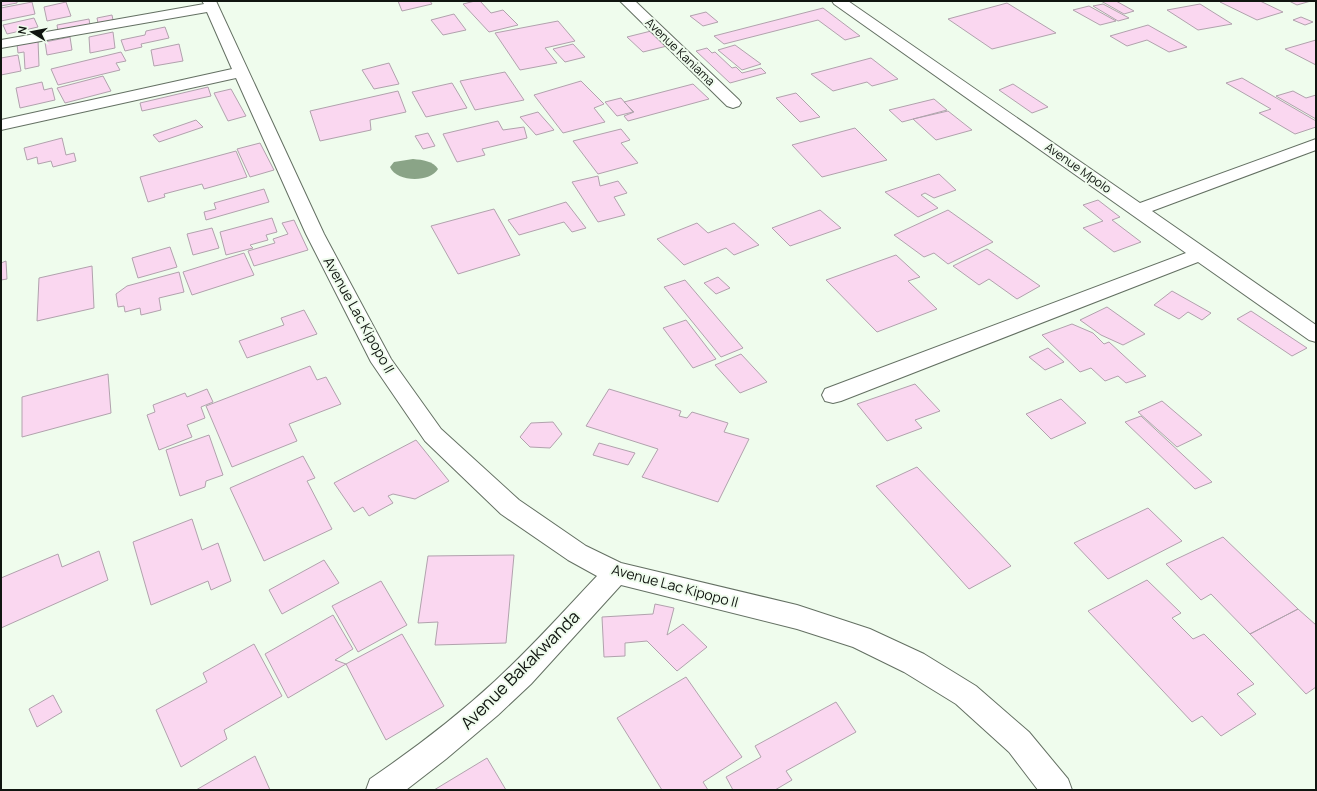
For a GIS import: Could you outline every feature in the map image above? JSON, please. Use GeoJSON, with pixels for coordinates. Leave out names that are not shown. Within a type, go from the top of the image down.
{"type":"FeatureCollection","features":[{"type":"Feature","properties":{"kind":"street","name":"Avenue Kaniama"},"geometry":{"type":"LineString","coordinates":[[627,1],[733,103]]}},
{"type":"Feature","properties":{"kind":"street","name":"Avenue Mpolo"},"geometry":{"type":"LineString","coordinates":[[839,1],[1316,335]]}},
{"type":"Feature","properties":{"kind":"street"},"geometry":{"type":"LineString","coordinates":[[1,44],[210,4]]}},
{"type":"Feature","properties":{"kind":"street","name":"Avenue Lac Kipopo II"},"geometry":{"type":"LineString","coordinates":[[210,4],[315,234],[382,362],[433,435],[510,507],[577,553],[616,573],[797,617],[860,637],[914,663],[972,700],[1019,742],[1057,790]]}},
{"type":"Feature","properties":{"kind":"street"},"geometry":{"type":"LineString","coordinates":[[1,125],[241,72]]}},
{"type":"Feature","properties":{"kind":"street"},"geometry":{"type":"LineString","coordinates":[[1138,210],[1316,144]]}},
{"type":"Feature","properties":{"kind":"street"},"geometry":{"type":"LineString","coordinates":[[833,396],[1201,254]]}},
{"type":"Feature","properties":{"kind":"street","name":"Avenue Bakakwanda"},"geometry":{"type":"LineString","coordinates":[[381,790],[424,760],[489,706],[616,573]]}},
{"type":"Feature","properties":{"kind":"shaded area"},"geometry":{"type":"Polygon","coordinates":[[[413,159],[424,160],[433,164],[438,169],[434,174],[428,177],[413,179],[399,176],[393,172],[390,167],[394,162],[413,159]]]}},
{"type":"Feature","properties":{"kind":"building"},"geometry":{"type":"Polygon","coordinates":[[[1,1],[17,1],[17,3],[1,6],[1,1]]]}},
{"type":"Feature","properties":{"kind":"building"},"geometry":{"type":"Polygon","coordinates":[[[398,1],[430,1],[432,4],[402,11],[398,1]]]}},
{"type":"Feature","properties":{"kind":"building"},"geometry":{"type":"Polygon","coordinates":[[[480,1],[491,13],[503,10],[518,25],[489,32],[463,4],[480,1]]]}},
{"type":"Feature","properties":{"kind":"building"},"geometry":{"type":"Polygon","coordinates":[[[1101,1],[1116,1],[1134,11],[1124,14],[1101,1]]]}},
{"type":"Feature","properties":{"kind":"building"},"geometry":{"type":"Polygon","coordinates":[[[1260,1],[1283,12],[1257,20],[1220,2],[1260,1]]]}},
{"type":"Feature","properties":{"kind":"building"},"geometry":{"type":"Polygon","coordinates":[[[1289,1],[1311,1],[1297,5],[1289,1]]]}},
{"type":"Feature","properties":{"kind":"building"},"geometry":{"type":"Polygon","coordinates":[[[32,2],[35,14],[1,21],[1,8],[32,2]]]}},
{"type":"Feature","properties":{"kind":"building"},"geometry":{"type":"Polygon","coordinates":[[[66,2],[71,16],[47,21],[44,7],[66,2]]]}},
{"type":"Feature","properties":{"kind":"building"},"geometry":{"type":"Polygon","coordinates":[[[1007,3],[1056,33],[992,49],[948,19],[1007,3]]]}},
{"type":"Feature","properties":{"kind":"building"},"geometry":{"type":"Polygon","coordinates":[[[1103,4],[1129,18],[1118,21],[1093,6],[1103,4]]]}},
{"type":"Feature","properties":{"kind":"building"},"geometry":{"type":"Polygon","coordinates":[[[1200,4],[1232,24],[1198,30],[1167,10],[1200,4]]]}},
{"type":"Feature","properties":{"kind":"building"},"geometry":{"type":"Polygon","coordinates":[[[1089,6],[1116,21],[1100,25],[1073,10],[1089,6]]]}},
{"type":"Feature","properties":{"kind":"building"},"geometry":{"type":"Polygon","coordinates":[[[823,8],[860,36],[845,40],[818,20],[724,44],[714,36],[823,8]]]}},
{"type":"Feature","properties":{"kind":"building"},"geometry":{"type":"Polygon","coordinates":[[[706,12],[718,22],[703,26],[690,16],[706,12]]]}},
{"type":"Feature","properties":{"kind":"building"},"geometry":{"type":"Polygon","coordinates":[[[454,14],[466,30],[443,35],[431,20],[454,14]]]}},
{"type":"Feature","properties":{"kind":"building"},"geometry":{"type":"Polygon","coordinates":[[[112,15],[113,20],[98,23],[97,18],[112,15]]]}},
{"type":"Feature","properties":{"kind":"building"},"geometry":{"type":"Polygon","coordinates":[[[1301,17],[1313,22],[1305,25],[1293,20],[1301,17]]]}},
{"type":"Feature","properties":{"kind":"building"},"geometry":{"type":"Polygon","coordinates":[[[34,18],[38,27],[7,34],[3,25],[34,18]]]}},
{"type":"Feature","properties":{"kind":"building"},"geometry":{"type":"Polygon","coordinates":[[[89,19],[90,25],[58,31],[57,25],[89,19]]]}},
{"type":"Feature","properties":{"kind":"building"},"geometry":{"type":"Polygon","coordinates":[[[558,21],[575,41],[545,48],[557,63],[520,70],[495,33],[558,21]]]}},
{"type":"Feature","properties":{"kind":"building"},"geometry":{"type":"Polygon","coordinates":[[[1148,25],[1187,47],[1169,52],[1147,40],[1127,46],[1110,36],[1148,25]]]}},
{"type":"Feature","properties":{"kind":"building"},"geometry":{"type":"Polygon","coordinates":[[[165,27],[169,38],[141,44],[142,47],[125,51],[121,40],[145,35],[146,31],[165,27]]]}},
{"type":"Feature","properties":{"kind":"building"},"geometry":{"type":"Polygon","coordinates":[[[651,31],[667,46],[643,52],[627,37],[651,31]]]}},
{"type":"Feature","properties":{"kind":"building"},"geometry":{"type":"Polygon","coordinates":[[[113,32],[115,48],[90,53],[89,37],[113,32]]]}},
{"type":"Feature","properties":{"kind":"building"},"geometry":{"type":"Polygon","coordinates":[[[70,37],[72,50],[47,55],[45,42],[70,37]]]}},
{"type":"Feature","properties":{"kind":"building"},"geometry":{"type":"Polygon","coordinates":[[[38,40],[39,66],[25,69],[24,52],[18,53],[17,44],[38,40]]]}},
{"type":"Feature","properties":{"kind":"building"},"geometry":{"type":"Polygon","coordinates":[[[1316,40],[1316,65],[1285,49],[1316,40]]]}},
{"type":"Feature","properties":{"kind":"building"},"geometry":{"type":"Polygon","coordinates":[[[179,44],[183,61],[154,66],[151,50],[179,44]]]}},
{"type":"Feature","properties":{"kind":"building"},"geometry":{"type":"Polygon","coordinates":[[[573,44],[585,57],[565,62],[553,49],[573,44]]]}},
{"type":"Feature","properties":{"kind":"building"},"geometry":{"type":"Polygon","coordinates":[[[735,45],[761,64],[742,70],[718,50],[735,45]]]}},
{"type":"Feature","properties":{"kind":"building"},"geometry":{"type":"Polygon","coordinates":[[[707,48],[712,53],[715,52],[732,68],[736,67],[742,73],[761,68],[766,73],[730,83],[696,51],[707,48]]]}},
{"type":"Feature","properties":{"kind":"building"},"geometry":{"type":"Polygon","coordinates":[[[121,52],[126,61],[116,63],[120,70],[58,85],[51,69],[121,52]]]}},
{"type":"Feature","properties":{"kind":"building"},"geometry":{"type":"Polygon","coordinates":[[[18,55],[21,71],[1,75],[1,58],[18,55]]]}},
{"type":"Feature","properties":{"kind":"building"},"geometry":{"type":"Polygon","coordinates":[[[871,58],[898,79],[872,86],[867,82],[833,91],[811,74],[871,58]]]}},
{"type":"Feature","properties":{"kind":"building"},"geometry":{"type":"Polygon","coordinates":[[[389,63],[399,84],[374,89],[362,70],[389,63]]]}},
{"type":"Feature","properties":{"kind":"building"},"geometry":{"type":"Polygon","coordinates":[[[505,72],[524,100],[475,110],[460,81],[505,72]]]}},
{"type":"Feature","properties":{"kind":"building"},"geometry":{"type":"Polygon","coordinates":[[[103,76],[111,91],[65,103],[57,88],[103,76]]]}},
{"type":"Feature","properties":{"kind":"building"},"geometry":{"type":"Polygon","coordinates":[[[1242,78],[1316,121],[1316,127],[1295,134],[1259,113],[1271,109],[1226,83],[1242,78]]]}},
{"type":"Feature","properties":{"kind":"building"},"geometry":{"type":"Polygon","coordinates":[[[581,81],[604,104],[594,108],[605,122],[563,133],[534,95],[581,81]]]}},
{"type":"Feature","properties":{"kind":"building"},"geometry":{"type":"Polygon","coordinates":[[[42,82],[44,90],[52,88],[55,100],[20,108],[16,88],[42,82]]]}},
{"type":"Feature","properties":{"kind":"building"},"geometry":{"type":"Polygon","coordinates":[[[452,83],[467,108],[426,117],[412,92],[452,83]]]}},
{"type":"Feature","properties":{"kind":"building"},"geometry":{"type":"Polygon","coordinates":[[[693,84],[709,99],[628,121],[624,116],[634,112],[624,102],[693,84]]]}},
{"type":"Feature","properties":{"kind":"building"},"geometry":{"type":"Polygon","coordinates":[[[1013,84],[1048,107],[1032,113],[999,90],[1013,84]]]}},
{"type":"Feature","properties":{"kind":"building"},"geometry":{"type":"Polygon","coordinates":[[[208,87],[211,96],[142,111],[140,103],[208,87]]]}},
{"type":"Feature","properties":{"kind":"building"},"geometry":{"type":"Polygon","coordinates":[[[231,89],[246,116],[228,121],[214,93],[231,89]]]}},
{"type":"Feature","properties":{"kind":"building"},"geometry":{"type":"Polygon","coordinates":[[[398,91],[406,112],[370,120],[371,130],[320,141],[310,111],[398,91]]]}},
{"type":"Feature","properties":{"kind":"building"},"geometry":{"type":"Polygon","coordinates":[[[1293,91],[1306,98],[1316,95],[1316,119],[1276,96],[1293,91]]]}},
{"type":"Feature","properties":{"kind":"building"},"geometry":{"type":"Polygon","coordinates":[[[796,93],[820,117],[800,122],[776,98],[796,93]]]}},
{"type":"Feature","properties":{"kind":"building"},"geometry":{"type":"Polygon","coordinates":[[[621,98],[633,112],[617,116],[605,102],[621,98]]]}},
{"type":"Feature","properties":{"kind":"building"},"geometry":{"type":"Polygon","coordinates":[[[934,99],[947,110],[902,122],[889,110],[934,99]]]}},
{"type":"Feature","properties":{"kind":"building"},"geometry":{"type":"Polygon","coordinates":[[[948,111],[972,130],[936,140],[913,119],[948,111]]]}},
{"type":"Feature","properties":{"kind":"building"},"geometry":{"type":"Polygon","coordinates":[[[538,112],[554,130],[536,135],[520,117],[538,112]]]}},
{"type":"Feature","properties":{"kind":"building"},"geometry":{"type":"Polygon","coordinates":[[[196,120],[203,127],[159,142],[153,135],[196,120]]]}},
{"type":"Feature","properties":{"kind":"building"},"geometry":{"type":"Polygon","coordinates":[[[498,121],[503,130],[524,127],[527,138],[482,149],[485,155],[457,162],[443,134],[498,121]]]}},
{"type":"Feature","properties":{"kind":"building"},"geometry":{"type":"Polygon","coordinates":[[[855,128],[887,160],[822,177],[792,145],[855,128]]]}},
{"type":"Feature","properties":{"kind":"building"},"geometry":{"type":"Polygon","coordinates":[[[621,129],[630,140],[621,143],[638,163],[598,174],[573,141],[621,129]]]}},
{"type":"Feature","properties":{"kind":"building"},"geometry":{"type":"Polygon","coordinates":[[[428,133],[435,146],[423,149],[415,136],[428,133]]]}},
{"type":"Feature","properties":{"kind":"building"},"geometry":{"type":"Polygon","coordinates":[[[62,138],[66,155],[74,153],[76,161],[53,167],[51,161],[38,164],[37,157],[27,160],[24,148],[62,138]]]}},
{"type":"Feature","properties":{"kind":"building"},"geometry":{"type":"Polygon","coordinates":[[[260,143],[274,170],[250,177],[237,149],[260,143]]]}},
{"type":"Feature","properties":{"kind":"building"},"geometry":{"type":"Polygon","coordinates":[[[236,151],[247,177],[204,189],[202,184],[164,194],[165,197],[148,202],[140,177],[236,151]]]}},
{"type":"Feature","properties":{"kind":"building"},"geometry":{"type":"Polygon","coordinates":[[[939,174],[956,190],[934,198],[925,193],[921,195],[938,208],[918,217],[885,192],[939,174]]]}},
{"type":"Feature","properties":{"kind":"building"},"geometry":{"type":"Polygon","coordinates":[[[598,176],[600,186],[618,181],[627,193],[614,197],[625,215],[598,222],[572,182],[598,176]]]}},
{"type":"Feature","properties":{"kind":"building"},"geometry":{"type":"Polygon","coordinates":[[[264,189],[269,202],[206,220],[204,212],[216,209],[214,203],[264,189]]]}},
{"type":"Feature","properties":{"kind":"building"},"geometry":{"type":"Polygon","coordinates":[[[1098,200],[1120,217],[1112,220],[1141,242],[1114,252],[1083,228],[1103,221],[1083,205],[1098,200]]]}},
{"type":"Feature","properties":{"kind":"building"},"geometry":{"type":"Polygon","coordinates":[[[566,202],[586,228],[572,232],[564,222],[519,235],[508,220],[566,202]]]}},
{"type":"Feature","properties":{"kind":"building"},"geometry":{"type":"Polygon","coordinates":[[[494,209],[520,255],[458,274],[431,226],[494,209]]]}},
{"type":"Feature","properties":{"kind":"building"},"geometry":{"type":"Polygon","coordinates":[[[820,210],[841,228],[790,246],[772,228],[820,210]]]}},
{"type":"Feature","properties":{"kind":"building"},"geometry":{"type":"Polygon","coordinates":[[[948,210],[993,242],[948,264],[934,253],[924,257],[894,235],[948,210]]]}},
{"type":"Feature","properties":{"kind":"building"},"geometry":{"type":"Polygon","coordinates":[[[272,218],[277,232],[266,235],[268,240],[250,245],[253,248],[226,255],[220,232],[272,218]]]}},
{"type":"Feature","properties":{"kind":"building"},"geometry":{"type":"Polygon","coordinates":[[[294,220],[308,250],[254,266],[248,251],[275,243],[273,239],[288,234],[282,223],[294,220]]]}},
{"type":"Feature","properties":{"kind":"building"},"geometry":{"type":"Polygon","coordinates":[[[697,223],[708,233],[734,223],[759,245],[734,255],[726,248],[684,265],[657,239],[697,223]]]}},
{"type":"Feature","properties":{"kind":"building"},"geometry":{"type":"Polygon","coordinates":[[[212,228],[219,248],[193,255],[187,234],[212,228]]]}},
{"type":"Feature","properties":{"kind":"building"},"geometry":{"type":"Polygon","coordinates":[[[170,247],[177,267],[138,278],[132,258],[170,247]]]}},
{"type":"Feature","properties":{"kind":"building"},"geometry":{"type":"Polygon","coordinates":[[[987,249],[1040,286],[1017,299],[989,279],[979,285],[953,266],[987,249]]]}},
{"type":"Feature","properties":{"kind":"building"},"geometry":{"type":"Polygon","coordinates":[[[244,253],[254,275],[192,295],[183,272],[244,253]]]}},
{"type":"Feature","properties":{"kind":"building"},"geometry":{"type":"Polygon","coordinates":[[[896,255],[920,277],[908,281],[937,309],[877,332],[826,280],[896,255]]]}},
{"type":"Feature","properties":{"kind":"building"},"geometry":{"type":"Polygon","coordinates":[[[6,261],[7,279],[1,280],[1,263],[6,261]]]}},
{"type":"Feature","properties":{"kind":"building"},"geometry":{"type":"Polygon","coordinates":[[[92,266],[94,308],[37,321],[39,278],[92,266]]]}},
{"type":"Feature","properties":{"kind":"building"},"geometry":{"type":"Polygon","coordinates":[[[179,272],[184,292],[159,298],[161,310],[141,315],[140,308],[125,312],[124,306],[118,307],[116,294],[127,286],[179,272]]]}},
{"type":"Feature","properties":{"kind":"building"},"geometry":{"type":"Polygon","coordinates":[[[718,277],[730,288],[716,294],[704,283],[718,277]]]}},
{"type":"Feature","properties":{"kind":"building"},"geometry":{"type":"Polygon","coordinates":[[[685,280],[743,348],[721,357],[664,287],[685,280]]]}},
{"type":"Feature","properties":{"kind":"building"},"geometry":{"type":"Polygon","coordinates":[[[1172,291],[1211,313],[1202,320],[1188,312],[1179,319],[1154,305],[1172,291]]]}},
{"type":"Feature","properties":{"kind":"building"},"geometry":{"type":"Polygon","coordinates":[[[1107,307],[1145,334],[1123,345],[1101,335],[1080,320],[1107,307]]]}},
{"type":"Feature","properties":{"kind":"building"},"geometry":{"type":"Polygon","coordinates":[[[304,310],[317,334],[247,358],[239,341],[284,325],[281,318],[304,310]]]}},
{"type":"Feature","properties":{"kind":"building"},"geometry":{"type":"Polygon","coordinates":[[[1251,311],[1307,348],[1292,356],[1237,319],[1251,311]]]}},
{"type":"Feature","properties":{"kind":"building"},"geometry":{"type":"Polygon","coordinates":[[[686,320],[716,359],[693,368],[663,328],[686,320]]]}},
{"type":"Feature","properties":{"kind":"building"},"geometry":{"type":"Polygon","coordinates":[[[1072,324],[1093,333],[1104,344],[1109,342],[1146,376],[1126,383],[1118,376],[1105,381],[1091,368],[1080,372],[1042,335],[1072,324]]]}},
{"type":"Feature","properties":{"kind":"building"},"geometry":{"type":"Polygon","coordinates":[[[1048,348],[1064,362],[1045,370],[1029,357],[1048,348]]]}},
{"type":"Feature","properties":{"kind":"building"},"geometry":{"type":"Polygon","coordinates":[[[741,354],[767,382],[740,393],[715,365],[741,354]]]}},
{"type":"Feature","properties":{"kind":"building"},"geometry":{"type":"Polygon","coordinates":[[[310,366],[317,380],[326,377],[341,404],[289,424],[297,441],[232,467],[206,406],[310,366]]]}},
{"type":"Feature","properties":{"kind":"building"},"geometry":{"type":"Polygon","coordinates":[[[108,374],[111,413],[22,437],[22,397],[108,374]]]}},
{"type":"Feature","properties":{"kind":"building"},"geometry":{"type":"Polygon","coordinates":[[[915,384],[940,411],[915,420],[922,428],[887,441],[857,404],[915,384]]]}},
{"type":"Feature","properties":{"kind":"building"},"geometry":{"type":"Polygon","coordinates":[[[207,389],[213,402],[201,407],[205,418],[187,425],[192,437],[159,450],[147,415],[155,412],[153,405],[185,393],[187,397],[207,389]]]}},
{"type":"Feature","properties":{"kind":"building"},"geometry":{"type":"Polygon","coordinates":[[[609,389],[681,411],[679,416],[687,418],[692,412],[728,423],[724,432],[749,439],[718,502],[642,477],[658,449],[586,426],[609,389]]]}},
{"type":"Feature","properties":{"kind":"building"},"geometry":{"type":"Polygon","coordinates":[[[1061,399],[1086,423],[1051,439],[1026,414],[1061,399]]]}},
{"type":"Feature","properties":{"kind":"building"},"geometry":{"type":"Polygon","coordinates":[[[1162,401],[1202,435],[1177,447],[1138,412],[1162,401]]]}},
{"type":"Feature","properties":{"kind":"building"},"geometry":{"type":"Polygon","coordinates":[[[1141,416],[1212,482],[1195,489],[1125,422],[1141,416]]]}},
{"type":"Feature","properties":{"kind":"building"},"geometry":{"type":"Polygon","coordinates":[[[553,422],[562,434],[550,448],[530,447],[520,437],[531,423],[553,422]]]}},
{"type":"Feature","properties":{"kind":"building"},"geometry":{"type":"Polygon","coordinates":[[[209,435],[223,475],[206,481],[205,487],[180,496],[166,450],[209,435]]]}},
{"type":"Feature","properties":{"kind":"building"},"geometry":{"type":"Polygon","coordinates":[[[416,440],[449,481],[415,499],[393,494],[388,496],[393,503],[369,516],[363,507],[354,512],[334,483],[416,440]]]}},
{"type":"Feature","properties":{"kind":"building"},"geometry":{"type":"Polygon","coordinates":[[[599,443],[635,453],[628,465],[593,455],[599,443]]]}},
{"type":"Feature","properties":{"kind":"building"},"geometry":{"type":"Polygon","coordinates":[[[303,456],[315,478],[307,481],[332,529],[264,561],[230,488],[303,456]]]}},
{"type":"Feature","properties":{"kind":"building"},"geometry":{"type":"Polygon","coordinates":[[[917,467],[1011,566],[969,589],[876,486],[917,467]]]}},
{"type":"Feature","properties":{"kind":"building"},"geometry":{"type":"Polygon","coordinates":[[[1148,508],[1182,541],[1108,579],[1074,543],[1148,508]]]}},
{"type":"Feature","properties":{"kind":"building"},"geometry":{"type":"Polygon","coordinates":[[[192,519],[202,550],[218,543],[231,581],[211,590],[208,581],[151,605],[133,542],[192,519]]]}},
{"type":"Feature","properties":{"kind":"building"},"geometry":{"type":"Polygon","coordinates":[[[1223,537],[1298,609],[1250,634],[1211,594],[1201,600],[1166,564],[1223,537]]]}},
{"type":"Feature","properties":{"kind":"building"},"geometry":{"type":"Polygon","coordinates":[[[99,551],[108,580],[1,628],[1,578],[58,554],[62,567],[99,551]]]}},
{"type":"Feature","properties":{"kind":"building"},"geometry":{"type":"Polygon","coordinates":[[[514,555],[506,643],[435,645],[438,622],[418,623],[428,556],[514,555]]]}},
{"type":"Feature","properties":{"kind":"building"},"geometry":{"type":"Polygon","coordinates":[[[324,560],[339,583],[282,614],[269,590],[324,560]]]}},
{"type":"Feature","properties":{"kind":"building"},"geometry":{"type":"Polygon","coordinates":[[[1147,580],[1181,613],[1172,618],[1193,639],[1204,634],[1254,684],[1237,694],[1256,714],[1221,736],[1202,716],[1192,722],[1088,611],[1147,580]]]}},
{"type":"Feature","properties":{"kind":"building"},"geometry":{"type":"Polygon","coordinates":[[[381,581],[407,625],[358,652],[332,606],[381,581]]]}},
{"type":"Feature","properties":{"kind":"building"},"geometry":{"type":"Polygon","coordinates":[[[655,604],[674,608],[667,635],[683,624],[707,647],[677,671],[647,641],[625,643],[625,656],[604,657],[602,617],[653,614],[655,604]]]}},
{"type":"Feature","properties":{"kind":"building"},"geometry":{"type":"Polygon","coordinates":[[[1298,609],[1316,625],[1316,687],[1306,694],[1250,634],[1298,609]]]}},
{"type":"Feature","properties":{"kind":"building"},"geometry":{"type":"Polygon","coordinates":[[[333,615],[353,649],[335,660],[346,664],[288,698],[265,654],[333,615]]]}},
{"type":"Feature","properties":{"kind":"building"},"geometry":{"type":"Polygon","coordinates":[[[402,634],[444,706],[386,740],[346,664],[402,634]]]}},
{"type":"Feature","properties":{"kind":"building"},"geometry":{"type":"Polygon","coordinates":[[[254,644],[282,696],[224,730],[227,739],[181,767],[156,710],[207,682],[203,673],[254,644]]]}},
{"type":"Feature","properties":{"kind":"building"},"geometry":{"type":"Polygon","coordinates":[[[686,677],[742,757],[703,782],[708,790],[662,790],[617,718],[686,677]]]}},
{"type":"Feature","properties":{"kind":"building"},"geometry":{"type":"Polygon","coordinates":[[[53,695],[62,712],[37,727],[29,709],[53,695]]]}},
{"type":"Feature","properties":{"kind":"building"},"geometry":{"type":"Polygon","coordinates":[[[836,702],[856,732],[786,771],[792,780],[775,790],[733,790],[726,777],[761,757],[755,746],[836,702]]]}},
{"type":"Feature","properties":{"kind":"building"},"geometry":{"type":"Polygon","coordinates":[[[255,756],[270,790],[196,790],[255,756]]]}},
{"type":"Feature","properties":{"kind":"building"},"geometry":{"type":"Polygon","coordinates":[[[487,758],[506,790],[434,790],[487,758]]]}}]}
